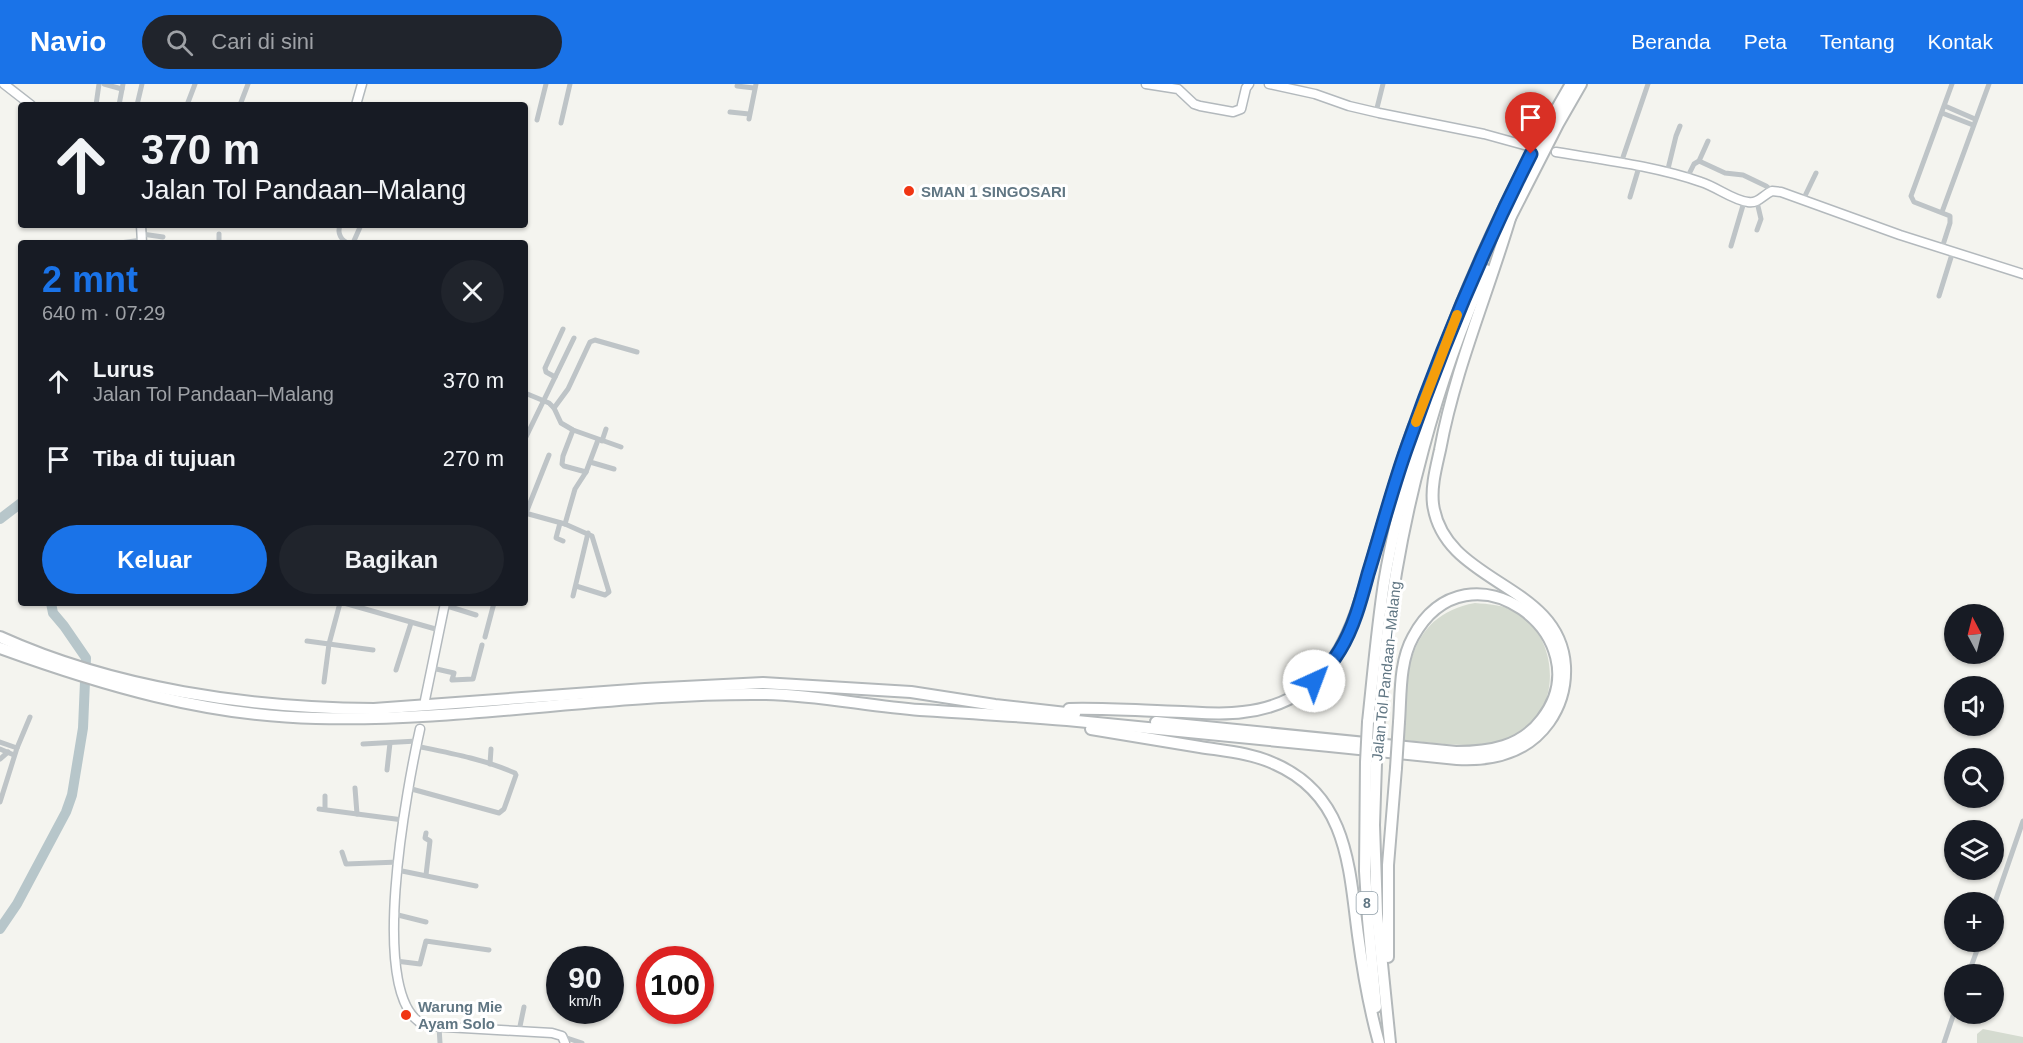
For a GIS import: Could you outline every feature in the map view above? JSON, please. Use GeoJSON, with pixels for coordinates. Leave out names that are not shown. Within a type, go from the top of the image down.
{"type":"FeatureCollection","features":[{"type":"Feature","properties":{"kind":"highway","name":"Jalan Tol Pandaan–Malang"},"geometry":{"type":"LineString","coordinates":[[1384,1042],[1371,762],[1377,634],[1384,580],[1408,475],[1435,373],[1493,230],[1531,154],[1571,84]]}},
{"type":"Feature","properties":{"kind":"highway","name":"Jalan Tol Pandaan–Malang"},"geometry":{"type":"LineString","coordinates":[[1374,723],[1396,576],[1418,473],[1455,350],[1479,286],[1511,215],[1581,84]]}},
{"type":"Feature","properties":{"kind":"highway"},"geometry":{"type":"LineString","coordinates":[[1028,713],[1064,720],[1457,759],[1488,759],[1501,756],[1529,743],[1540,734],[1553,717],[1564,691],[1565,662],[1558,638],[1542,614],[1531,604],[1470,564],[1459,554],[1441,532],[1433,504],[1434,479],[1444,425],[1511,215]]}},
{"type":"Feature","properties":{"kind":"highway"},"geometry":{"type":"LineString","coordinates":[[0,648],[40,658],[162,698],[254,715],[314,718],[417,717],[735,694],[807,696],[910,709],[1028,713],[1240,713],[1278,703],[1314,681],[1325,671],[1340,650],[1354,620],[1402,460],[1435,373]]}},
{"type":"Feature","properties":{"kind":"highway"},"geometry":{"type":"LineString","coordinates":[[1028,713],[1444,751],[1488,751],[1508,746],[1526,735],[1540,721],[1553,702],[1557,679],[1554,650],[1539,624],[1527,611],[1516,603],[1500,597],[1471,594],[1443,604],[1432,611],[1412,638],[1408,649],[1402,682],[1399,722],[1396,768],[1388,865],[1384,1042]]}},
{"type":"Feature","properties":{"kind":"highway"},"geometry":{"type":"LineString","coordinates":[[0,637],[40,658]]}},
{"type":"Feature","properties":{"kind":"highway"},"geometry":{"type":"LineString","coordinates":[[129,686],[238,701],[333,709],[374,709],[645,689],[762,683],[911,692],[1253,756],[1287,770],[1312,790],[1322,801],[1336,825],[1347,853],[1366,986],[1384,1042]]}},
{"type":"Feature","properties":{"kind":"street"},"geometry":{"type":"LineString","coordinates":[[4,84],[27,102]]}},
{"type":"Feature","properties":{"kind":"street"},"geometry":{"type":"LineString","coordinates":[[96,102],[99,84]]}},
{"type":"Feature","properties":{"kind":"street"},"geometry":{"type":"LineString","coordinates":[[104,84],[122,86],[119,102]]}},
{"type":"Feature","properties":{"kind":"street"},"geometry":{"type":"LineString","coordinates":[[138,102],[142,84]]}},
{"type":"Feature","properties":{"kind":"street"},"geometry":{"type":"LineString","coordinates":[[189,102],[195,84]]}},
{"type":"Feature","properties":{"kind":"street"},"geometry":{"type":"LineString","coordinates":[[241,102],[248,84]]}},
{"type":"Feature","properties":{"kind":"street"},"geometry":{"type":"LineString","coordinates":[[357,102],[362,84]]}},
{"type":"Feature","properties":{"kind":"street"},"geometry":{"type":"LineString","coordinates":[[537,120],[546,84]]}},
{"type":"Feature","properties":{"kind":"street"},"geometry":{"type":"LineString","coordinates":[[561,123],[570,84]]}},
{"type":"Feature","properties":{"kind":"street"},"geometry":{"type":"LineString","coordinates":[[1146,84],[1178,89],[1194,104],[1233,112],[1241,109],[1249,84]]}},
{"type":"Feature","properties":{"kind":"street"},"geometry":{"type":"LineString","coordinates":[[1269,84],[1315,94],[1349,106],[1484,134],[1524,145]]}},
{"type":"Feature","properties":{"kind":"street"},"geometry":{"type":"LineString","coordinates":[[1376,112],[1383,84]]}},
{"type":"Feature","properties":{"kind":"street"},"geometry":{"type":"LineString","coordinates":[[1621,163],[1648,84]]}},
{"type":"Feature","properties":{"kind":"street"},"geometry":{"type":"LineString","coordinates":[[1941,248],[1951,219],[1948,215],[1914,202],[1911,196],[1952,84]]}},
{"type":"Feature","properties":{"kind":"street"},"geometry":{"type":"LineString","coordinates":[[1942,213],[1989,84]]}},
{"type":"Feature","properties":{"kind":"street"},"geometry":{"type":"LineString","coordinates":[[730,112],[749,116],[755,86],[737,86]]}},
{"type":"Feature","properties":{"kind":"street"},"geometry":{"type":"LineString","coordinates":[[1945,106],[1975,119]]}},
{"type":"Feature","properties":{"kind":"street"},"geometry":{"type":"LineString","coordinates":[[1942,113],[1973,125]]}},
{"type":"Feature","properties":{"kind":"street"},"geometry":{"type":"LineString","coordinates":[[1667,173],[1680,126]]}},
{"type":"Feature","properties":{"kind":"street"},"geometry":{"type":"LineString","coordinates":[[1687,178],[1694,164],[1699,161],[1708,141]]}},
{"type":"Feature","properties":{"kind":"street"},"geometry":{"type":"LineString","coordinates":[[1556,152],[1621,163],[1703,182],[1744,202],[1757,202],[1772,191]]}},
{"type":"Feature","properties":{"kind":"street"},"geometry":{"type":"LineString","coordinates":[[1699,161],[1725,172],[1743,175],[1772,191],[1781,192],[1900,235],[2023,274]]}},
{"type":"Feature","properties":{"kind":"street"},"geometry":{"type":"LineString","coordinates":[[1630,197],[1639,167]]}},
{"type":"Feature","properties":{"kind":"street"},"geometry":{"type":"LineString","coordinates":[[1803,200],[1816,173]]}},
{"type":"Feature","properties":{"kind":"street"},"geometry":{"type":"LineString","coordinates":[[1731,246],[1744,202]]}},
{"type":"Feature","properties":{"kind":"street"},"geometry":{"type":"LineString","coordinates":[[1757,202],[1761,219],[1757,230]]}},
{"type":"Feature","properties":{"kind":"street"},"geometry":{"type":"LineString","coordinates":[[339,228],[340,237],[346,240]]}},
{"type":"Feature","properties":{"kind":"street"},"geometry":{"type":"LineString","coordinates":[[219,234],[219,240]]}},
{"type":"Feature","properties":{"kind":"street"},"geometry":{"type":"LineString","coordinates":[[142,236],[163,237]]}},
{"type":"Feature","properties":{"kind":"street"},"geometry":{"type":"LineString","coordinates":[[1939,296],[1953,251]]}},
{"type":"Feature","properties":{"kind":"street"},"geometry":{"type":"LineString","coordinates":[[555,377],[546,372],[545,368],[563,329]]}},
{"type":"Feature","properties":{"kind":"street"},"geometry":{"type":"LineString","coordinates":[[528,433],[574,338]]}},
{"type":"Feature","properties":{"kind":"street"},"geometry":{"type":"LineString","coordinates":[[554,408],[568,389],[590,342],[595,340],[637,352]]}},
{"type":"Feature","properties":{"kind":"street"},"geometry":{"type":"LineString","coordinates":[[528,394],[554,408],[559,421],[573,430],[621,447]]}},
{"type":"Feature","properties":{"kind":"street"},"geometry":{"type":"LineString","coordinates":[[563,541],[556,538],[574,489],[586,472],[606,429]]}},
{"type":"Feature","properties":{"kind":"street"},"geometry":{"type":"LineString","coordinates":[[573,430],[562,464],[586,472]]}},
{"type":"Feature","properties":{"kind":"street"},"geometry":{"type":"LineString","coordinates":[[528,508],[549,455]]}},
{"type":"Feature","properties":{"kind":"street"},"geometry":{"type":"LineString","coordinates":[[590,462],[614,470]]}},
{"type":"Feature","properties":{"kind":"street"},"geometry":{"type":"LineString","coordinates":[[528,514],[588,533],[595,540],[609,592],[605,595],[576,586]]}},
{"type":"Feature","properties":{"kind":"street"},"geometry":{"type":"LineString","coordinates":[[573,596],[588,533]]}},
{"type":"Feature","properties":{"kind":"street"},"geometry":{"type":"LineString","coordinates":[[324,682],[329,644],[341,606]]}},
{"type":"Feature","properties":{"kind":"street"},"geometry":{"type":"LineString","coordinates":[[352,606],[439,630]]}},
{"type":"Feature","properties":{"kind":"street"},"geometry":{"type":"LineString","coordinates":[[425,700],[445,606]]}},
{"type":"Feature","properties":{"kind":"street"},"geometry":{"type":"LineString","coordinates":[[451,606],[476,615]]}},
{"type":"Feature","properties":{"kind":"street"},"geometry":{"type":"LineString","coordinates":[[485,637],[493,606]]}},
{"type":"Feature","properties":{"kind":"street"},"geometry":{"type":"LineString","coordinates":[[396,670],[411,623]]}},
{"type":"Feature","properties":{"kind":"street"},"geometry":{"type":"LineString","coordinates":[[307,641],[373,650]]}},
{"type":"Feature","properties":{"kind":"street"},"geometry":{"type":"LineString","coordinates":[[432,668],[454,673],[452,680],[473,679],[482,645]]}},
{"type":"Feature","properties":{"kind":"street"},"geometry":{"type":"LineString","coordinates":[[0,802],[16,748],[30,717]]}},
{"type":"Feature","properties":{"kind":"street"},"geometry":{"type":"LineString","coordinates":[[420,729],[403,820],[393,936],[398,983],[412,1015],[423,1024],[439,1027],[552,1033],[564,1040],[582,1043]]}},
{"type":"Feature","properties":{"kind":"street"},"geometry":{"type":"LineString","coordinates":[[0,742],[16,748]]}},
{"type":"Feature","properties":{"kind":"street"},"geometry":{"type":"LineString","coordinates":[[387,770],[390,742]]}},
{"type":"Feature","properties":{"kind":"street"},"geometry":{"type":"LineString","coordinates":[[363,744],[390,742],[416,744],[490,764],[516,774],[501,812],[496,813],[408,788]]}},
{"type":"Feature","properties":{"kind":"street"},"geometry":{"type":"LineString","coordinates":[[0,749],[14,755]]}},
{"type":"Feature","properties":{"kind":"street"},"geometry":{"type":"LineString","coordinates":[[490,764],[491,749]]}},
{"type":"Feature","properties":{"kind":"street"},"geometry":{"type":"LineString","coordinates":[[0,759],[8,752]]}},
{"type":"Feature","properties":{"kind":"street"},"geometry":{"type":"LineString","coordinates":[[355,788],[357,814]]}},
{"type":"Feature","properties":{"kind":"street"},"geometry":{"type":"LineString","coordinates":[[325,796],[322,809],[403,820]]}},
{"type":"Feature","properties":{"kind":"street"},"geometry":{"type":"LineString","coordinates":[[1998,892],[2023,821]]}},
{"type":"Feature","properties":{"kind":"street"},"geometry":{"type":"LineString","coordinates":[[426,833],[425,838],[430,840],[430,843],[426,875]]}},
{"type":"Feature","properties":{"kind":"street"},"geometry":{"type":"LineString","coordinates":[[342,852],[346,864],[398,866],[476,886]]}},
{"type":"Feature","properties":{"kind":"street"},"geometry":{"type":"LineString","coordinates":[[394,914],[426,922]]}},
{"type":"Feature","properties":{"kind":"street"},"geometry":{"type":"LineString","coordinates":[[394,961],[420,964],[426,941],[489,950]]}},
{"type":"Feature","properties":{"kind":"street"},"geometry":{"type":"LineString","coordinates":[[519,1031],[524,1006]]}},
{"type":"Feature","properties":{"kind":"street"},"geometry":{"type":"LineString","coordinates":[[1944,1043],[1950,1024]]}},
{"type":"Feature","properties":{"kind":"street"},"geometry":{"type":"LineString","coordinates":[[439,1027],[440,1043]]}},
{"type":"Feature","properties":{"kind":"shaded area"},"geometry":{"type":"Polygon","coordinates":[[[1475,603],[1501,606],[1516,612],[1531,624],[1542,640],[1548,659],[1550,678],[1547,697],[1539,715],[1526,729],[1508,739],[1495,742],[1456,745],[1403,740],[1405,696],[1413,654],[1422,637],[1434,622],[1452,610],[1475,603]]]}},
{"type":"Feature","properties":{"kind":"shaded area"},"geometry":{"type":"Polygon","coordinates":[[[1983,1029],[2023,1037],[2023,1043],[1977,1043],[1977,1034],[1983,1029]]]}},
{"type":"Feature","properties":{"kind":"waterway"},"geometry":{"type":"LineString","coordinates":[[0,519],[18,505]]}},
{"type":"Feature","properties":{"kind":"waterway"},"geometry":{"type":"LineString","coordinates":[[0,929],[17,904],[66,812],[72,795],[83,728],[86,658],[53,613],[52,606]]}},
{"type":"Feature","properties":{"kind":"slow traffic"},"geometry":{"type":"LineString","coordinates":[[1416,422],[1457,315]]}},
{"type":"Feature","properties":{"kind":"place","name":"SMAN 1 SINGOSARI"},"geometry":{"type":"Point","coordinates":[909,191]}},
{"type":"Feature","properties":{"kind":"place","name":"Warung Mie Ayam Solo"},"geometry":{"type":"Point","coordinates":[406,1015]}},
{"type":"Feature","properties":{"kind":"route"},"geometry":{"type":"LineString","coordinates":[[1314,681],[1325,671],[1348,636],[1392,492],[1425,397],[1493,230],[1531,154]]}}]}
